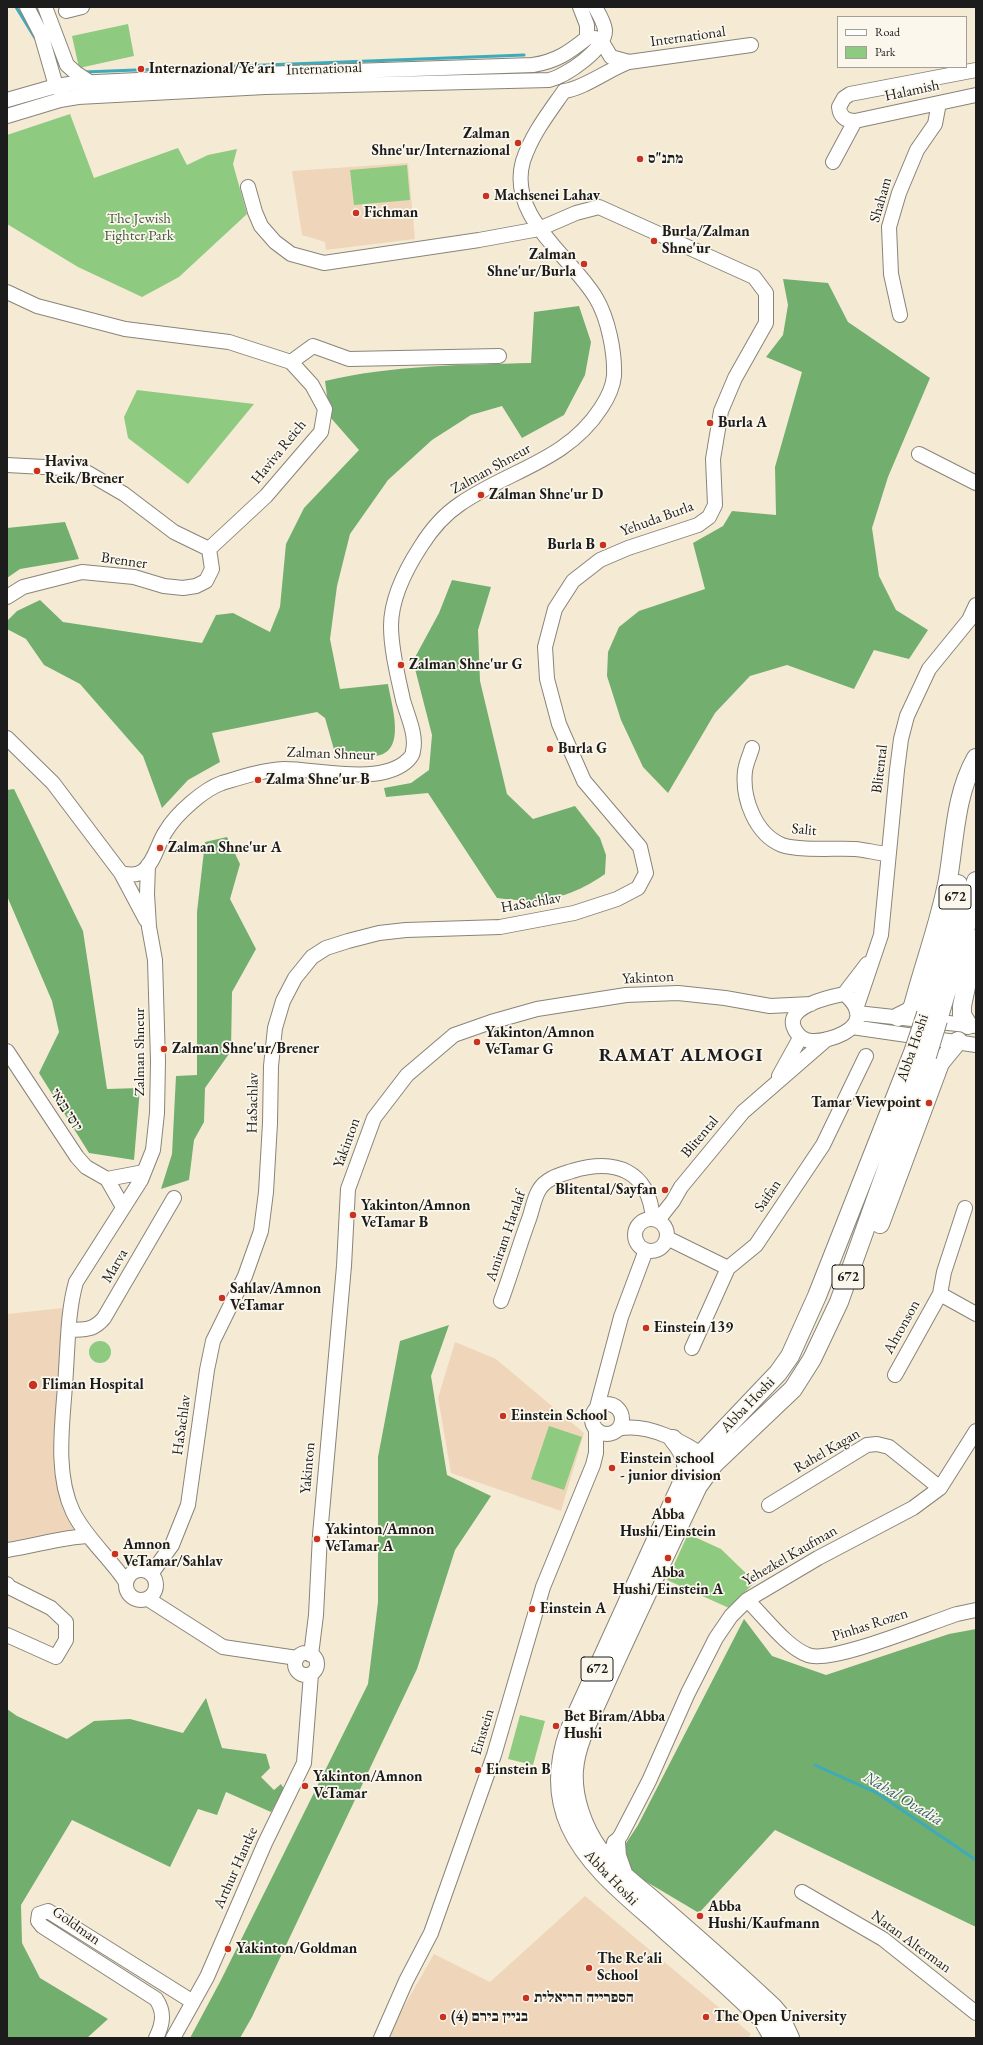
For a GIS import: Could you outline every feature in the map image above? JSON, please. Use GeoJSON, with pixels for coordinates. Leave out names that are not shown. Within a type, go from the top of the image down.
{"type":"FeatureCollection","features":[{"type":"Feature","properties":{"kind":"main road"},"geometry":{"type":"LineString","coordinates":[[898,1017],[910,1011],[913,1006],[948,880],[961,796],[967,774],[976,758]]}},
{"type":"Feature","properties":{"kind":"main road","name":"Abba Hoshi"},"geometry":{"type":"LineString","coordinates":[[932,1017],[976,779]]}},
{"type":"Feature","properties":{"kind":"main road","name":"Abba Hoshi"},"geometry":{"type":"LineString","coordinates":[[603,1844],[570,1826],[562,1802],[559,1771],[562,1750],[569,1731],[686,1474],[708,1459],[793,1389],[809,1364],[839,1302],[932,1017],[968,920],[976,881]]}},
{"type":"Feature","properties":{"kind":"main road"},"geometry":{"type":"LineString","coordinates":[[972,1026],[962,1015],[962,1006],[976,939]]}},
{"type":"Feature","properties":{"kind":"main road"},"geometry":{"type":"LineString","coordinates":[[839,1302],[854,1282],[873,1240],[940,1063],[958,1041]]}},
{"type":"Feature","properties":{"kind":"main road","name":"Abba Hoshi"},"geometry":{"type":"LineString","coordinates":[[790,2038],[779,2014],[773,2007],[731,1968],[623,1874],[617,1856],[586,1827],[576,1796],[574,1769],[577,1753],[613,1666],[695,1493],[708,1459],[778,1374],[790,1356],[818,1296],[920,1053]]}},
{"type":"Feature","properties":{"kind":"main road"},"geometry":{"type":"LineString","coordinates":[[673,1439],[683,1451],[686,1464],[686,1474]]}},
{"type":"Feature","properties":{"kind":"main road","name":"Abba Hoshi"},"geometry":{"type":"LineString","coordinates":[[603,1844],[596,1865],[763,2020],[773,2038]]}},
{"type":"Feature","properties":{"kind":"street"},"geometry":{"type":"LineString","coordinates":[[27,7],[41,34],[48,57],[63,85]]}},
{"type":"Feature","properties":{"kind":"street"},"geometry":{"type":"LineString","coordinates":[[45,7],[55,30],[64,58],[72,70],[91,83]]}},
{"type":"Feature","properties":{"kind":"street"},"geometry":{"type":"LineString","coordinates":[[66,11],[82,7]]}},
{"type":"Feature","properties":{"kind":"street"},"geometry":{"type":"LineString","coordinates":[[567,54],[557,78],[560,87],[564,91],[576,88],[611,63],[602,42],[595,38],[587,38],[587,24],[580,7]]}},
{"type":"Feature","properties":{"kind":"street"},"geometry":{"type":"LineString","coordinates":[[557,78],[588,56],[602,42],[605,30],[595,7]]}},
{"type":"Feature","properties":{"kind":"street","name":"International"},"geometry":{"type":"LineString","coordinates":[[7,100],[63,85],[91,83],[262,74],[533,65],[553,61],[567,54],[587,38]]}},
{"type":"Feature","properties":{"kind":"street","name":"International"},"geometry":{"type":"LineString","coordinates":[[611,63],[629,62],[752,45]]}},
{"type":"Feature","properties":{"kind":"street"},"geometry":{"type":"LineString","coordinates":[[32,93],[38,88],[47,74],[48,57]]}},
{"type":"Feature","properties":{"kind":"street"},"geometry":{"type":"LineString","coordinates":[[64,58],[63,85],[66,99]]}},
{"type":"Feature","properties":{"kind":"street","name":"Halamish"},"geometry":{"type":"LineString","coordinates":[[976,70],[850,94],[840,102],[839,112],[845,119],[855,121],[976,95]]}},
{"type":"Feature","properties":{"kind":"street","name":"International"},"geometry":{"type":"LineString","coordinates":[[7,116],[66,99],[265,87],[557,78]]}},
{"type":"Feature","properties":{"kind":"street","name":"Zalman Shneur"},"geometry":{"type":"LineString","coordinates":[[129,1578],[113,1563],[81,1526],[68,1498],[62,1463],[69,1330],[72,1296],[76,1282],[144,1172],[153,1150],[157,1113],[158,1061],[155,960],[149,927],[147,894],[148,866],[167,829],[188,806],[211,787],[242,777],[282,769],[373,774],[391,771],[410,758],[414,749],[412,734],[396,665],[391,626],[393,605],[399,586],[421,545],[443,518],[471,496],[569,444],[592,422],[605,401],[614,379],[610,337],[597,300],[579,273],[539,229],[524,200],[521,181],[521,171],[533,136],[564,91]]}},
{"type":"Feature","properties":{"kind":"street","name":"Shaham"},"geometry":{"type":"LineString","coordinates":[[900,315],[891,274],[889,227],[899,193],[916,150],[935,124],[939,103]]}},
{"type":"Feature","properties":{"kind":"street"},"geometry":{"type":"LineString","coordinates":[[833,162],[855,121]]}},
{"type":"Feature","properties":{"kind":"street"},"geometry":{"type":"LineString","coordinates":[[248,187],[255,212],[261,226],[275,242],[291,254],[324,263],[479,240],[539,229]]}},
{"type":"Feature","properties":{"kind":"street","name":"Yehuda Burla"},"geometry":{"type":"LineString","coordinates":[[539,229],[576,213],[599,207],[754,277],[766,293],[766,323],[735,378],[721,411],[713,459],[715,505],[709,517],[698,525],[628,548],[600,560],[573,581],[555,609],[545,647],[547,679],[559,724],[584,781],[640,847],[646,873],[638,888]]}},
{"type":"Feature","properties":{"kind":"street","name":"Haviva Reich"},"geometry":{"type":"LineString","coordinates":[[7,292],[36,306],[125,329],[229,342],[291,362],[312,385],[324,409],[321,432],[266,496],[209,549]]}},
{"type":"Feature","properties":{"kind":"street"},"geometry":{"type":"LineString","coordinates":[[291,362],[313,346],[349,359],[499,356]]}},
{"type":"Feature","properties":{"kind":"street"},"geometry":{"type":"LineString","coordinates":[[919,454],[976,483]]}},
{"type":"Feature","properties":{"kind":"street"},"geometry":{"type":"LineString","coordinates":[[7,465],[81,469],[124,494],[174,532],[209,549]]}},
{"type":"Feature","properties":{"kind":"street","name":"Brenner"},"geometry":{"type":"LineString","coordinates":[[7,597],[23,587],[82,572],[134,577],[164,586],[183,588],[196,586],[206,581],[212,569],[209,549]]}},
{"type":"Feature","properties":{"kind":"street","name":"Blitental"},"geometry":{"type":"LineString","coordinates":[[857,1011],[880,935],[901,739],[907,716],[928,670],[969,620],[976,605]]}},
{"type":"Feature","properties":{"kind":"street"},"geometry":{"type":"LineString","coordinates":[[7,738],[53,783],[121,873],[149,927]]}},
{"type":"Feature","properties":{"kind":"street","name":"Salit"},"geometry":{"type":"LineString","coordinates":[[752,748],[745,770],[744,785],[750,806],[758,825],[770,837],[783,845],[855,849],[888,854]]}},
{"type":"Feature","properties":{"kind":"street"},"geometry":{"type":"LineString","coordinates":[[121,873],[128,875],[140,873],[148,866]]}},
{"type":"Feature","properties":{"kind":"street","name":"HaSachlav"},"geometry":{"type":"LineString","coordinates":[[151,1574],[172,1545],[188,1505],[206,1370],[213,1341],[245,1276],[261,1231],[266,1192],[270,1123],[271,1066],[275,1028],[283,1001],[295,978],[312,957],[326,948],[348,940],[379,933],[406,930],[500,926],[537,920],[574,913],[617,899],[638,888]]}},
{"type":"Feature","properties":{"kind":"street","name":"Blitental"},"geometry":{"type":"LineString","coordinates":[[844,994],[873,956]]}},
{"type":"Feature","properties":{"kind":"street","name":"Yakinton"},"geometry":{"type":"LineString","coordinates":[[303,1664],[316,1615],[320,1534],[344,1266],[348,1190],[374,1118],[407,1075],[454,1035],[491,1022],[537,1009],[626,995],[678,993],[725,998],[770,1006],[811,1004]]}},
{"type":"Feature","properties":{"kind":"street"},"geometry":{"type":"LineString","coordinates":[[844,994],[850,998],[857,1011],[857,1017],[852,1028],[827,1039],[811,1041],[800,1038],[793,1028],[792,1022],[800,1010],[827,997],[844,994]]}},
{"type":"Feature","properties":{"kind":"street","name":"Yakinton"},"geometry":{"type":"LineString","coordinates":[[770,1006],[792,1022]]}},
{"type":"Feature","properties":{"kind":"street"},"geometry":{"type":"LineString","coordinates":[[857,1011],[972,1026]]}},
{"type":"Feature","properties":{"kind":"street"},"geometry":{"type":"LineString","coordinates":[[852,1028],[958,1041],[976,1045]]}},
{"type":"Feature","properties":{"kind":"street","name":"Blitental"},"geometry":{"type":"LineString","coordinates":[[775,1083],[800,1038]]}},
{"type":"Feature","properties":{"kind":"street","name":"Blitental"},"geometry":{"type":"LineString","coordinates":[[656,1219],[743,1112],[827,1039]]}},
{"type":"Feature","properties":{"kind":"street","name":"יוסי בנאי"},"geometry":{"type":"LineString","coordinates":[[7,1051],[77,1157],[86,1166],[107,1179],[123,1207]]}},
{"type":"Feature","properties":{"kind":"street","name":"Saifan"},"geometry":{"type":"LineString","coordinates":[[692,1348],[728,1268],[756,1245],[823,1145],[866,1056]]}},
{"type":"Feature","properties":{"kind":"street","name":"Amiram Haralaf"},"geometry":{"type":"LineString","coordinates":[[502,1301],[539,1190],[554,1176],[585,1167],[611,1165],[629,1173],[642,1183],[649,1194],[656,1219]]}},
{"type":"Feature","properties":{"kind":"street"},"geometry":{"type":"LineString","coordinates":[[107,1179],[144,1172]]}},
{"type":"Feature","properties":{"kind":"street","name":"Marva"},"geometry":{"type":"LineString","coordinates":[[69,1330],[88,1329],[97,1326],[104,1318],[174,1198]]}},
{"type":"Feature","properties":{"kind":"street","name":"Ahronson"},"geometry":{"type":"LineString","coordinates":[[895,1376],[940,1294],[944,1272],[965,1208]]}},
{"type":"Feature","properties":{"kind":"street"},"geometry":{"type":"LineString","coordinates":[[656,1219],[666,1228],[667,1238],[665,1243],[657,1250],[646,1250],[638,1244],[636,1239],[636,1228],[643,1220],[656,1219]]}},
{"type":"Feature","properties":{"kind":"street"},"geometry":{"type":"LineString","coordinates":[[667,1238],[728,1268]]}},
{"type":"Feature","properties":{"kind":"street"},"geometry":{"type":"LineString","coordinates":[[646,1250],[621,1317],[597,1407],[591,1416],[593,1426],[600,1433],[610,1434],[618,1429],[646,1429]]}},
{"type":"Feature","properties":{"kind":"street","name":"Ahronson"},"geometry":{"type":"LineString","coordinates":[[940,1294],[976,1314]]}},
{"type":"Feature","properties":{"kind":"street"},"geometry":{"type":"LineString","coordinates":[[606,1372],[607,1391],[622,1420],[618,1429]]}},
{"type":"Feature","properties":{"kind":"street"},"geometry":{"type":"LineString","coordinates":[[597,1407],[607,1404],[616,1408],[646,1429],[673,1439],[708,1459]]}},
{"type":"Feature","properties":{"kind":"street","name":"Einstein"},"geometry":{"type":"LineString","coordinates":[[381,2038],[406,1981],[430,1933],[492,1762],[543,1587],[593,1465],[596,1453],[596,1430]]}},
{"type":"Feature","properties":{"kind":"street","name":"Yehezkel Kaufman"},"geometry":{"type":"LineString","coordinates":[[603,1844],[650,1781],[688,1693],[716,1638],[731,1616],[747,1600],[818,1558],[913,1508],[940,1488],[976,1431]]}},
{"type":"Feature","properties":{"kind":"street","name":"Rahel Kagan"},"geometry":{"type":"LineString","coordinates":[[769,1505],[867,1445],[877,1444],[889,1447],[940,1488]]}},
{"type":"Feature","properties":{"kind":"street"},"geometry":{"type":"LineString","coordinates":[[7,1550],[41,1545],[61,1538],[89,1536]]}},
{"type":"Feature","properties":{"kind":"street"},"geometry":{"type":"LineString","coordinates":[[143,1570],[151,1574],[156,1582],[152,1594],[138,1600],[130,1596],[127,1592],[129,1578],[143,1570]]}},
{"type":"Feature","properties":{"kind":"street"},"geometry":{"type":"LineString","coordinates":[[7,1584],[9,1587],[51,1608],[66,1622],[66,1640],[56,1657],[7,1635]]}},
{"type":"Feature","properties":{"kind":"street"},"geometry":{"type":"LineString","coordinates":[[152,1594],[168,1611],[211,1641],[223,1647],[266,1654],[303,1664]]}},
{"type":"Feature","properties":{"kind":"street","name":"Pinhas Rozen"},"geometry":{"type":"LineString","coordinates":[[747,1600],[790,1643],[807,1655],[818,1658],[840,1655],[957,1614],[976,1610]]}},
{"type":"Feature","properties":{"kind":"street","name":"Arthur Hantke"},"geometry":{"type":"LineString","coordinates":[[173,2038],[207,1977],[265,1843],[304,1763],[310,1706],[303,1664]]}},
{"type":"Feature","properties":{"kind":"street","name":"Natan Alterman"},"geometry":{"type":"LineString","coordinates":[[802,1892],[883,1939],[976,2013]]}},
{"type":"Feature","properties":{"kind":"street","name":"Goldman"},"geometry":{"type":"LineString","coordinates":[[156,2038],[163,2020],[160,2005],[156,1999],[42,1926],[38,1921],[39,1914],[48,1911],[193,2002]]}},
{"type":"Feature","properties":{"kind":"shaded area","name":"Fichman"},"geometry":{"type":"Polygon","coordinates":[[[408,163],[415,239],[326,250],[325,242],[302,235],[292,171],[408,163]]]}},
{"type":"Feature","properties":{"kind":"shaded area","name":"Fliman Hospital"},"geometry":{"type":"Polygon","coordinates":[[[62,1308],[57,1456],[62,1499],[74,1529],[7,1542],[7,1314],[62,1308]]]}},
{"type":"Feature","properties":{"kind":"shaded area","name":"Einstein School"},"geometry":{"type":"Polygon","coordinates":[[[455,1342],[496,1359],[584,1433],[561,1511],[451,1473],[438,1398],[455,1342]]]}},
{"type":"Feature","properties":{"kind":"shaded area","name":"The Re'ali School"},"geometry":{"type":"Polygon","coordinates":[[[585,1896],[751,2034],[748,2038],[386,2038],[434,1954],[490,1982],[585,1896]]]}},
{"type":"Feature","properties":{"kind":"green space"},"geometry":{"type":"Polygon","coordinates":[[[128,24],[134,56],[79,68],[72,36],[128,24]]]}},
{"type":"Feature","properties":{"kind":"green space","name":"The Jewish Fighter Park"},"geometry":{"type":"Polygon","coordinates":[[[70,114],[94,178],[178,148],[187,165],[208,155],[237,149],[233,164],[247,214],[179,277],[142,297],[78,267],[7,224],[7,135],[70,114]]]}},
{"type":"Feature","properties":{"kind":"green space"},"geometry":{"type":"Polygon","coordinates":[[[407,165],[410,200],[354,205],[350,170],[407,165]]]}},
{"type":"Feature","properties":{"kind":"green space"},"geometry":{"type":"Polygon","coordinates":[[[783,279],[828,283],[848,322],[930,378],[888,477],[872,528],[879,576],[896,610],[928,630],[909,659],[874,650],[854,689],[787,665],[750,676],[715,713],[668,793],[643,767],[621,720],[607,676],[608,652],[619,627],[639,611],[705,589],[693,543],[723,526],[732,511],[776,515],[775,467],[802,372],[766,357],[783,335],[788,305],[783,279]]]}},
{"type":"Feature","properties":{"kind":"green space"},"geometry":{"type":"Polygon","coordinates":[[[579,306],[591,342],[585,375],[564,415],[522,438],[502,406],[471,415],[432,440],[388,480],[350,534],[337,586],[330,639],[340,689],[388,684],[395,726],[391,746],[385,753],[375,756],[360,756],[335,753],[325,718],[317,712],[212,733],[220,762],[188,780],[162,808],[143,756],[80,684],[44,665],[26,639],[7,629],[7,621],[17,611],[40,600],[63,622],[202,643],[216,615],[233,613],[270,632],[280,607],[286,544],[304,508],[359,450],[330,417],[325,381],[401,369],[453,365],[531,363],[534,312],[579,306]]]}},
{"type":"Feature","properties":{"kind":"green space"},"geometry":{"type":"Polygon","coordinates":[[[137,390],[254,404],[188,484],[128,438],[124,417],[137,390]]]}},
{"type":"Feature","properties":{"kind":"green space"},"geometry":{"type":"Polygon","coordinates":[[[65,522],[79,559],[20,569],[7,578],[7,528],[65,522]]]}},
{"type":"Feature","properties":{"kind":"green space"},"geometry":{"type":"Polygon","coordinates":[[[452,580],[491,587],[478,630],[480,681],[507,794],[533,819],[575,806],[600,838],[606,855],[605,874],[567,894],[541,900],[513,900],[497,898],[428,793],[386,797],[384,788],[411,783],[429,770],[432,735],[413,661],[439,613],[452,580]]]}},
{"type":"Feature","properties":{"kind":"green space"},"geometry":{"type":"Polygon","coordinates":[[[14,789],[83,931],[107,1089],[140,1088],[134,1160],[89,1153],[39,1073],[59,1032],[52,1001],[7,896],[7,790],[14,789]]]}},
{"type":"Feature","properties":{"kind":"green space"},"geometry":{"type":"Polygon","coordinates":[[[227,837],[240,864],[230,899],[256,949],[232,992],[231,1051],[205,1088],[204,1122],[194,1140],[189,1180],[161,1189],[172,1154],[176,1076],[197,1075],[197,912],[205,842],[227,837]]]}},
{"type":"Feature","properties":{"kind":"green space"},"geometry":{"type":"Polygon","coordinates":[[[449,1325],[431,1376],[447,1475],[491,1496],[455,1550],[417,1669],[252,2017],[240,2038],[190,2038],[221,1980],[368,1684],[378,1602],[378,1457],[400,1341],[449,1325]]]}},
{"type":"Feature","properties":{"kind":"green space"},"geometry":{"type":"Polygon","coordinates":[[[100,1341],[108,1344],[111,1352],[108,1360],[100,1363],[92,1360],[89,1352],[92,1344],[100,1341]]]}},
{"type":"Feature","properties":{"kind":"green space"},"geometry":{"type":"Polygon","coordinates":[[[549,1426],[582,1437],[564,1490],[531,1479],[549,1426]]]}},
{"type":"Feature","properties":{"kind":"green space"},"geometry":{"type":"Polygon","coordinates":[[[688,1534],[721,1549],[755,1582],[729,1608],[667,1580],[688,1534]]]}},
{"type":"Feature","properties":{"kind":"green space"},"geometry":{"type":"Polygon","coordinates":[[[744,1619],[772,1656],[826,1675],[949,1634],[976,1629],[976,1927],[775,1830],[699,1913],[625,1869],[619,1854],[638,1825],[744,1619]]]}},
{"type":"Feature","properties":{"kind":"green space"},"geometry":{"type":"Polygon","coordinates":[[[206,1698],[222,1748],[266,1754],[270,1768],[261,1777],[274,1790],[281,1784],[284,1789],[271,1812],[226,1792],[217,1815],[198,1809],[170,1867],[72,1820],[21,1905],[22,1943],[40,1978],[108,2019],[87,2038],[7,2038],[7,1709],[17,1716],[67,1739],[94,1721],[130,1719],[183,1733],[206,1698]]]}},
{"type":"Feature","properties":{"kind":"green space"},"geometry":{"type":"Polygon","coordinates":[[[520,1715],[545,1721],[533,1765],[508,1759],[520,1715]]]}},
{"type":"Feature","properties":{"kind":"waterway"},"geometry":{"type":"LineString","coordinates":[[16,7],[35,38]]}},
{"type":"Feature","properties":{"kind":"waterway"},"geometry":{"type":"LineString","coordinates":[[84,72],[524,55]]}},
{"type":"Feature","properties":{"kind":"waterway","name":"Nahal Ovadia"},"geometry":{"type":"LineString","coordinates":[[815,1765],[877,1793],[976,1860]]}},
{"type":"Feature","properties":{"kind":"place","name":"Internazional/Ye'ari"},"geometry":{"type":"Point","coordinates":[141,69]}},
{"type":"Feature","properties":{"kind":"place","name":"Zalman Shne'ur/Internazional"},"geometry":{"type":"Point","coordinates":[518,143]}},
{"type":"Feature","properties":{"kind":"place","name":"מתנ\"ס"},"geometry":{"type":"Point","coordinates":[640,159]}},
{"type":"Feature","properties":{"kind":"place","name":"Machsenei Lahav"},"geometry":{"type":"Point","coordinates":[486,196]}},
{"type":"Feature","properties":{"kind":"place","name":"Fichman"},"geometry":{"type":"Point","coordinates":[356,213]}},
{"type":"Feature","properties":{"kind":"place","name":"Burla/Zalman Shne'ur"},"geometry":{"type":"Point","coordinates":[654,241]}},
{"type":"Feature","properties":{"kind":"place","name":"Zalman Shne'ur/Burla"},"geometry":{"type":"Point","coordinates":[584,264]}},
{"type":"Feature","properties":{"kind":"place","name":"Burla A"},"geometry":{"type":"Point","coordinates":[710,423]}},
{"type":"Feature","properties":{"kind":"place","name":"Haviva Reik/Brener"},"geometry":{"type":"Point","coordinates":[37,471]}},
{"type":"Feature","properties":{"kind":"place","name":"Zalman Shne'ur D"},"geometry":{"type":"Point","coordinates":[481,495]}},
{"type":"Feature","properties":{"kind":"place","name":"Burla B"},"geometry":{"type":"Point","coordinates":[603,545]}},
{"type":"Feature","properties":{"kind":"place","name":"Zalman Shne'ur G"},"geometry":{"type":"Point","coordinates":[401,665]}},
{"type":"Feature","properties":{"kind":"place","name":"Burla G"},"geometry":{"type":"Point","coordinates":[550,749]}},
{"type":"Feature","properties":{"kind":"place","name":"Zalma Shne'ur B"},"geometry":{"type":"Point","coordinates":[258,780]}},
{"type":"Feature","properties":{"kind":"place","name":"Zalman Shne'ur A"},"geometry":{"type":"Point","coordinates":[160,848]}},
{"type":"Feature","properties":{"kind":"place","name":"Yakinton/Amnon VeTamar G"},"geometry":{"type":"Point","coordinates":[477,1042]}},
{"type":"Feature","properties":{"kind":"place","name":"Zalman Shne'ur/Brener"},"geometry":{"type":"Point","coordinates":[164,1049]}},
{"type":"Feature","properties":{"kind":"place","name":"Tamar Viewpoint"},"geometry":{"type":"Point","coordinates":[929,1103]}},
{"type":"Feature","properties":{"kind":"place","name":"Blitental/Sayfan"},"geometry":{"type":"Point","coordinates":[665,1190]}},
{"type":"Feature","properties":{"kind":"place","name":"Yakinton/Amnon VeTamar B"},"geometry":{"type":"Point","coordinates":[353,1215]}},
{"type":"Feature","properties":{"kind":"place","name":"Sahlav/Amnon VeTamar"},"geometry":{"type":"Point","coordinates":[222,1298]}},
{"type":"Feature","properties":{"kind":"place","name":"Einstein 139"},"geometry":{"type":"Point","coordinates":[646,1328]}},
{"type":"Feature","properties":{"kind":"place","name":"Fliman Hospital"},"geometry":{"type":"Point","coordinates":[33,1385]}},
{"type":"Feature","properties":{"kind":"place","name":"Einstein School"},"geometry":{"type":"Point","coordinates":[503,1416]}},
{"type":"Feature","properties":{"kind":"place","name":"Einstein school - junior division"},"geometry":{"type":"Point","coordinates":[612,1468]}},
{"type":"Feature","properties":{"kind":"place","name":"Abba Hushi/Einstein"},"geometry":{"type":"Point","coordinates":[668,1500]}},
{"type":"Feature","properties":{"kind":"place","name":"Yakinton/Amnon VeTamar A"},"geometry":{"type":"Point","coordinates":[317,1539]}},
{"type":"Feature","properties":{"kind":"place","name":"Amnon VeTamar/Sahlav"},"geometry":{"type":"Point","coordinates":[115,1554]}},
{"type":"Feature","properties":{"kind":"place","name":"Abba Hushi/Einstein A"},"geometry":{"type":"Point","coordinates":[668,1558]}},
{"type":"Feature","properties":{"kind":"place","name":"Einstein A"},"geometry":{"type":"Point","coordinates":[532,1609]}},
{"type":"Feature","properties":{"kind":"place","name":"Bet Biram/Abba Hushi"},"geometry":{"type":"Point","coordinates":[556,1726]}},
{"type":"Feature","properties":{"kind":"place","name":"Einstein B"},"geometry":{"type":"Point","coordinates":[478,1770]}},
{"type":"Feature","properties":{"kind":"place","name":"Yakinton/Amnon VeTamar"},"geometry":{"type":"Point","coordinates":[305,1786]}},
{"type":"Feature","properties":{"kind":"place","name":"Abba Hushi/Kaufmann"},"geometry":{"type":"Point","coordinates":[700,1916]}},
{"type":"Feature","properties":{"kind":"place","name":"Yakinton/Goldman"},"geometry":{"type":"Point","coordinates":[228,1949]}},
{"type":"Feature","properties":{"kind":"place","name":"The Re'ali School"},"geometry":{"type":"Point","coordinates":[589,1968]}},
{"type":"Feature","properties":{"kind":"place","name":"הספרייה הריאלית"},"geometry":{"type":"Point","coordinates":[526,1998]}},
{"type":"Feature","properties":{"kind":"place","name":"בניין בירם (4)"},"geometry":{"type":"Point","coordinates":[443,2017]}},
{"type":"Feature","properties":{"kind":"place","name":"The Open University"},"geometry":{"type":"Point","coordinates":[706,2017]}},
{"type":"Feature","properties":{"kind":"district","name":"RAMAT ALMOGI"},"geometry":{"type":"Point","coordinates":[681,1056]}}]}
